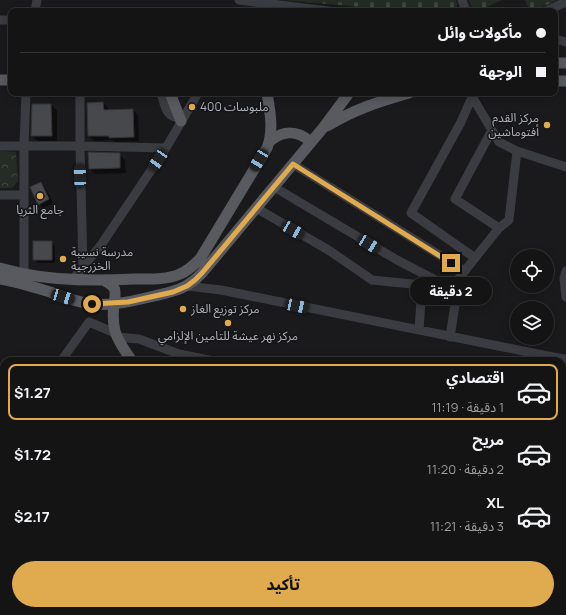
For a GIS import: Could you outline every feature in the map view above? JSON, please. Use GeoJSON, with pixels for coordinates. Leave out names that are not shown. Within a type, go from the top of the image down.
{"type":"FeatureCollection","features":[{"type":"Feature","properties":{"kind":"main road"},"geometry":{"type":"LineString","coordinates":[[171,96],[181,119]]}},
{"type":"Feature","properties":{"kind":"main road"},"geometry":{"type":"LineString","coordinates":[[0,268],[24,274],[104,281],[158,279],[181,274],[192,267],[200,259],[267,148],[270,141],[271,120],[267,96]]}},
{"type":"Feature","properties":{"kind":"main road"},"geometry":{"type":"LineString","coordinates":[[2,282],[21,284],[80,302],[92,304],[114,304],[128,302],[187,286],[202,273],[323,128],[347,96]]}},
{"type":"Feature","properties":{"kind":"main road"},"geometry":{"type":"LineString","coordinates":[[323,128],[366,106],[397,96]]}},
{"type":"Feature","properties":{"kind":"main road"},"geometry":{"type":"LineString","coordinates":[[270,141],[276,136],[291,132],[305,137],[311,142]]}},
{"type":"Feature","properties":{"kind":"main road"},"geometry":{"type":"LineString","coordinates":[[104,281],[109,283],[115,293],[114,323],[116,335],[130,357]]}},
{"type":"Feature","properties":{"kind":"street"},"geometry":{"type":"LineString","coordinates":[[239,0],[292,8]]}},
{"type":"Feature","properties":{"kind":"street"},"geometry":{"type":"LineString","coordinates":[[553,8],[566,2]]}},
{"type":"Feature","properties":{"kind":"street"},"geometry":{"type":"LineString","coordinates":[[24,274],[24,146],[26,96]]}},
{"type":"Feature","properties":{"kind":"street"},"geometry":{"type":"LineString","coordinates":[[80,96],[83,267]]}},
{"type":"Feature","properties":{"kind":"street"},"geometry":{"type":"LineString","coordinates":[[162,96],[168,112],[172,116],[181,119]]}},
{"type":"Feature","properties":{"kind":"street"},"geometry":{"type":"LineString","coordinates":[[73,279],[101,245],[166,148],[193,96]]}},
{"type":"Feature","properties":{"kind":"street"},"geometry":{"type":"LineString","coordinates":[[471,96],[461,122],[411,213],[475,258]]}},
{"type":"Feature","properties":{"kind":"street"},"geometry":{"type":"LineString","coordinates":[[472,96],[499,142],[517,151],[566,167]]}},
{"type":"Feature","properties":{"kind":"street"},"geometry":{"type":"LineString","coordinates":[[492,130],[455,199],[499,228]]}},
{"type":"Feature","properties":{"kind":"street"},"geometry":{"type":"LineString","coordinates":[[0,146],[166,148]]}},
{"type":"Feature","properties":{"kind":"street"},"geometry":{"type":"LineString","coordinates":[[451,288],[499,228],[509,220],[517,151]]}},
{"type":"Feature","properties":{"kind":"street"},"geometry":{"type":"LineString","coordinates":[[293,164],[465,271]]}},
{"type":"Feature","properties":{"kind":"street"},"geometry":{"type":"LineString","coordinates":[[274,187],[397,260],[457,292],[450,337]]}},
{"type":"Feature","properties":{"kind":"street"},"geometry":{"type":"LineString","coordinates":[[0,195],[24,195]]}},
{"type":"Feature","properties":{"kind":"street"},"geometry":{"type":"LineString","coordinates":[[256,208],[330,251],[372,280],[451,288]]}},
{"type":"Feature","properties":{"kind":"street"},"geometry":{"type":"LineString","coordinates":[[566,271],[564,278],[566,297]]}},
{"type":"Feature","properties":{"kind":"street"},"geometry":{"type":"LineString","coordinates":[[419,330],[422,285]]}},
{"type":"Feature","properties":{"kind":"street"},"geometry":{"type":"LineString","coordinates":[[187,286],[221,290],[553,357]]}},
{"type":"Feature","properties":{"kind":"street"},"geometry":{"type":"LineString","coordinates":[[64,357],[89,322],[116,335],[139,339],[175,357]]}},
{"type":"Feature","properties":{"kind":"green space"},"geometry":{"type":"Polygon","coordinates":[[[282,0],[456,0],[457,4],[456,8],[372,8],[282,0]]]}},
{"type":"Feature","properties":{"kind":"green space"},"geometry":{"type":"Polygon","coordinates":[[[469,0],[502,0],[485,8],[472,8],[469,0]]]}},
{"type":"Feature","properties":{"kind":"green space"},"geometry":{"type":"Polygon","coordinates":[[[525,0],[558,0],[539,8],[529,8],[525,0]]]}},
{"type":"Feature","properties":{"kind":"green space"},"geometry":{"type":"Polygon","coordinates":[[[0,151],[16,152],[18,181],[12,188],[0,188],[0,151]]]}},
{"type":"Feature","properties":{"kind":"building"},"geometry":{"type":"Polygon","coordinates":[[[103,102],[104,110],[133,109],[134,137],[109,138],[109,136],[88,136],[87,103],[103,102]]]}},
{"type":"Feature","properties":{"kind":"building"},"geometry":{"type":"Polygon","coordinates":[[[32,104],[51,104],[52,136],[31,136],[32,104]]]}},
{"type":"Feature","properties":{"kind":"building"},"geometry":{"type":"Polygon","coordinates":[[[88,152],[120,153],[120,168],[89,169],[88,152]]]}},
{"type":"Feature","properties":{"kind":"building"},"geometry":{"type":"Polygon","coordinates":[[[41,182],[49,199],[38,205],[30,187],[41,182]]]}},
{"type":"Feature","properties":{"kind":"building"},"geometry":{"type":"Polygon","coordinates":[[[33,241],[52,241],[52,260],[33,260],[33,241]]]}},
{"type":"Feature","properties":{"kind":"place","name":"ملبوسات 400"},"geometry":{"type":"Point","coordinates":[192,107]}},
{"type":"Feature","properties":{"kind":"place","name":"مركز القدم أفتوماشين"},"geometry":{"type":"Point","coordinates":[547,125]}},
{"type":"Feature","properties":{"kind":"place","name":"جامع الثريا"},"geometry":{"type":"Point","coordinates":[40,196]}},
{"type":"Feature","properties":{"kind":"place","name":"مدرسة نسيبة الخزرجية"},"geometry":{"type":"Point","coordinates":[63,259]}},
{"type":"Feature","properties":{"kind":"place","name":"مركز توزيع الغاز"},"geometry":{"type":"Point","coordinates":[183,309]}},
{"type":"Feature","properties":{"kind":"place","name":"مركز نهر عيشة للتامين الإلزامي"},"geometry":{"type":"Point","coordinates":[228,323]}},
{"type":"Feature","properties":{"kind":"route"},"geometry":{"type":"LineString","coordinates":[[92,304],[114,304],[128,302],[173,292],[187,286],[202,273],[293,164],[451,263]]}}]}
